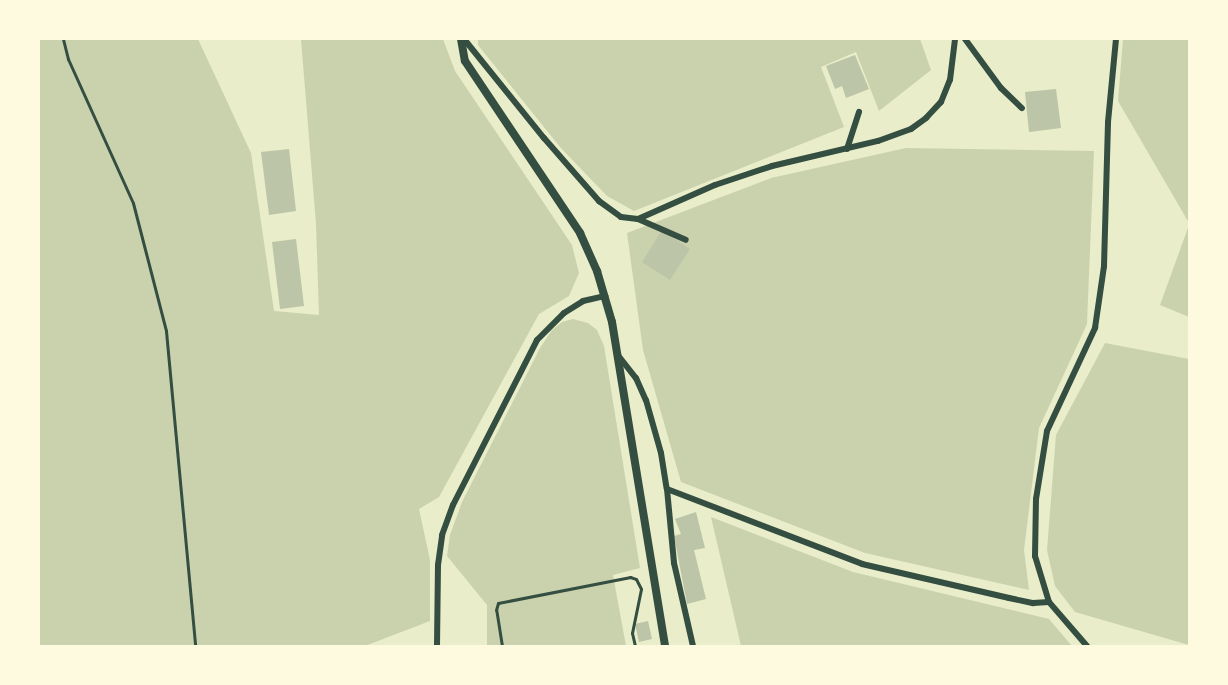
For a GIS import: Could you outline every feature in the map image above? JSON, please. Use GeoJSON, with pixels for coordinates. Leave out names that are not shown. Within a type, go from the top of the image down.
{"type":"FeatureCollection","features":[{"type":"Feature","properties":{"kind":"street"},"geometry":{"type":"LineString","coordinates":[[462,39],[599,201],[621,217],[638,219],[686,240]]}},
{"type":"Feature","properties":{"kind":"street"},"geometry":{"type":"LineString","coordinates":[[462,39],[465,62],[580,233],[605,296],[617,353],[665,646]]}},
{"type":"Feature","properties":{"kind":"street"},"geometry":{"type":"LineString","coordinates":[[638,219],[715,185],[772,166],[900,134],[926,118],[941,102],[950,80],[955,39]]}},
{"type":"Feature","properties":{"kind":"street"},"geometry":{"type":"LineString","coordinates":[[965,39],[1001,88],[1022,108]]}},
{"type":"Feature","properties":{"kind":"street"},"geometry":{"type":"LineString","coordinates":[[1087,646],[1049,602],[1035,555],[1036,499],[1047,431],[1095,328],[1104,266],[1108,122],[1116,39]]}},
{"type":"Feature","properties":{"kind":"street"},"geometry":{"type":"LineString","coordinates":[[847,149],[859,112]]}},
{"type":"Feature","properties":{"kind":"street"},"geometry":{"type":"LineString","coordinates":[[437,646],[438,565],[442,535],[453,505],[537,340],[564,313],[583,301],[605,296]]}},
{"type":"Feature","properties":{"kind":"street"},"geometry":{"type":"LineString","coordinates":[[617,353],[636,378],[646,400],[661,453],[674,563],[693,646]]}},
{"type":"Feature","properties":{"kind":"street"},"geometry":{"type":"LineString","coordinates":[[667,489],[862,564],[1008,598],[1033,603],[1049,602]]}},
{"type":"Feature","properties":{"kind":"lane"},"geometry":{"type":"LineString","coordinates":[[502,646],[496,609],[498,603],[630,577],[636,579],[640,589],[632,633],[634,646]]}},
{"type":"Feature","properties":{"kind":"path"},"geometry":{"type":"LineString","coordinates":[[63,39],[68,59],[133,203],[166,331],[195,646]]}},
{"type":"Feature","properties":{"kind":"green space"},"geometry":{"type":"Polygon","coordinates":[[[39,39],[198,39],[251,153],[274,311],[319,315],[316,224],[301,39],[443,39],[455,71],[572,245],[579,273],[569,296],[539,314],[439,497],[419,509],[430,560],[430,621],[365,646],[39,646],[39,39]]]}},
{"type":"Feature","properties":{"kind":"green space"},"geometry":{"type":"Polygon","coordinates":[[[478,39],[920,39],[931,70],[879,111],[856,52],[821,67],[844,127],[634,211],[607,196],[560,147],[478,45],[478,39]]]}},
{"type":"Feature","properties":{"kind":"green space"},"geometry":{"type":"Polygon","coordinates":[[[1123,39],[1189,39],[1189,223],[1118,101],[1123,39]]]}},
{"type":"Feature","properties":{"kind":"green space"},"geometry":{"type":"Polygon","coordinates":[[[906,148],[1094,151],[1087,324],[1039,428],[1024,550],[1029,590],[865,553],[681,482],[643,350],[627,233],[771,178],[906,148]]]}},
{"type":"Feature","properties":{"kind":"green space"},"geometry":{"type":"Polygon","coordinates":[[[1189,225],[1189,317],[1160,305],[1189,225]]]}},
{"type":"Feature","properties":{"kind":"green space"},"geometry":{"type":"Polygon","coordinates":[[[573,319],[588,323],[597,330],[604,346],[640,568],[613,575],[626,646],[487,646],[487,605],[447,556],[450,535],[462,502],[540,348],[552,330],[562,322],[573,319]]]}},
{"type":"Feature","properties":{"kind":"green space"},"geometry":{"type":"Polygon","coordinates":[[[1105,343],[1189,359],[1189,645],[1075,612],[1055,586],[1047,550],[1056,435],[1105,343]]]}},
{"type":"Feature","properties":{"kind":"green space"},"geometry":{"type":"Polygon","coordinates":[[[711,517],[853,572],[1049,619],[1072,646],[741,646],[711,517]]]}},
{"type":"Feature","properties":{"kind":"building"},"geometry":{"type":"Polygon","coordinates":[[[855,55],[869,89],[846,98],[842,86],[835,89],[826,66],[855,55]]]}},
{"type":"Feature","properties":{"kind":"building"},"geometry":{"type":"Polygon","coordinates":[[[1056,89],[1061,128],[1029,132],[1025,92],[1056,89]]]}},
{"type":"Feature","properties":{"kind":"building"},"geometry":{"type":"Polygon","coordinates":[[[289,149],[296,211],[269,215],[261,152],[289,149]]]}},
{"type":"Feature","properties":{"kind":"building"},"geometry":{"type":"Polygon","coordinates":[[[662,230],[690,249],[670,280],[642,262],[662,230]]]}},
{"type":"Feature","properties":{"kind":"building"},"geometry":{"type":"Polygon","coordinates":[[[296,239],[304,306],[280,309],[272,242],[296,239]]]}},
{"type":"Feature","properties":{"kind":"building"},"geometry":{"type":"Polygon","coordinates":[[[696,512],[705,548],[694,550],[706,599],[687,604],[674,536],[681,534],[675,519],[696,512]]]}},
{"type":"Feature","properties":{"kind":"building"},"geometry":{"type":"Polygon","coordinates":[[[648,621],[652,639],[639,642],[635,624],[648,621]]]}}]}
